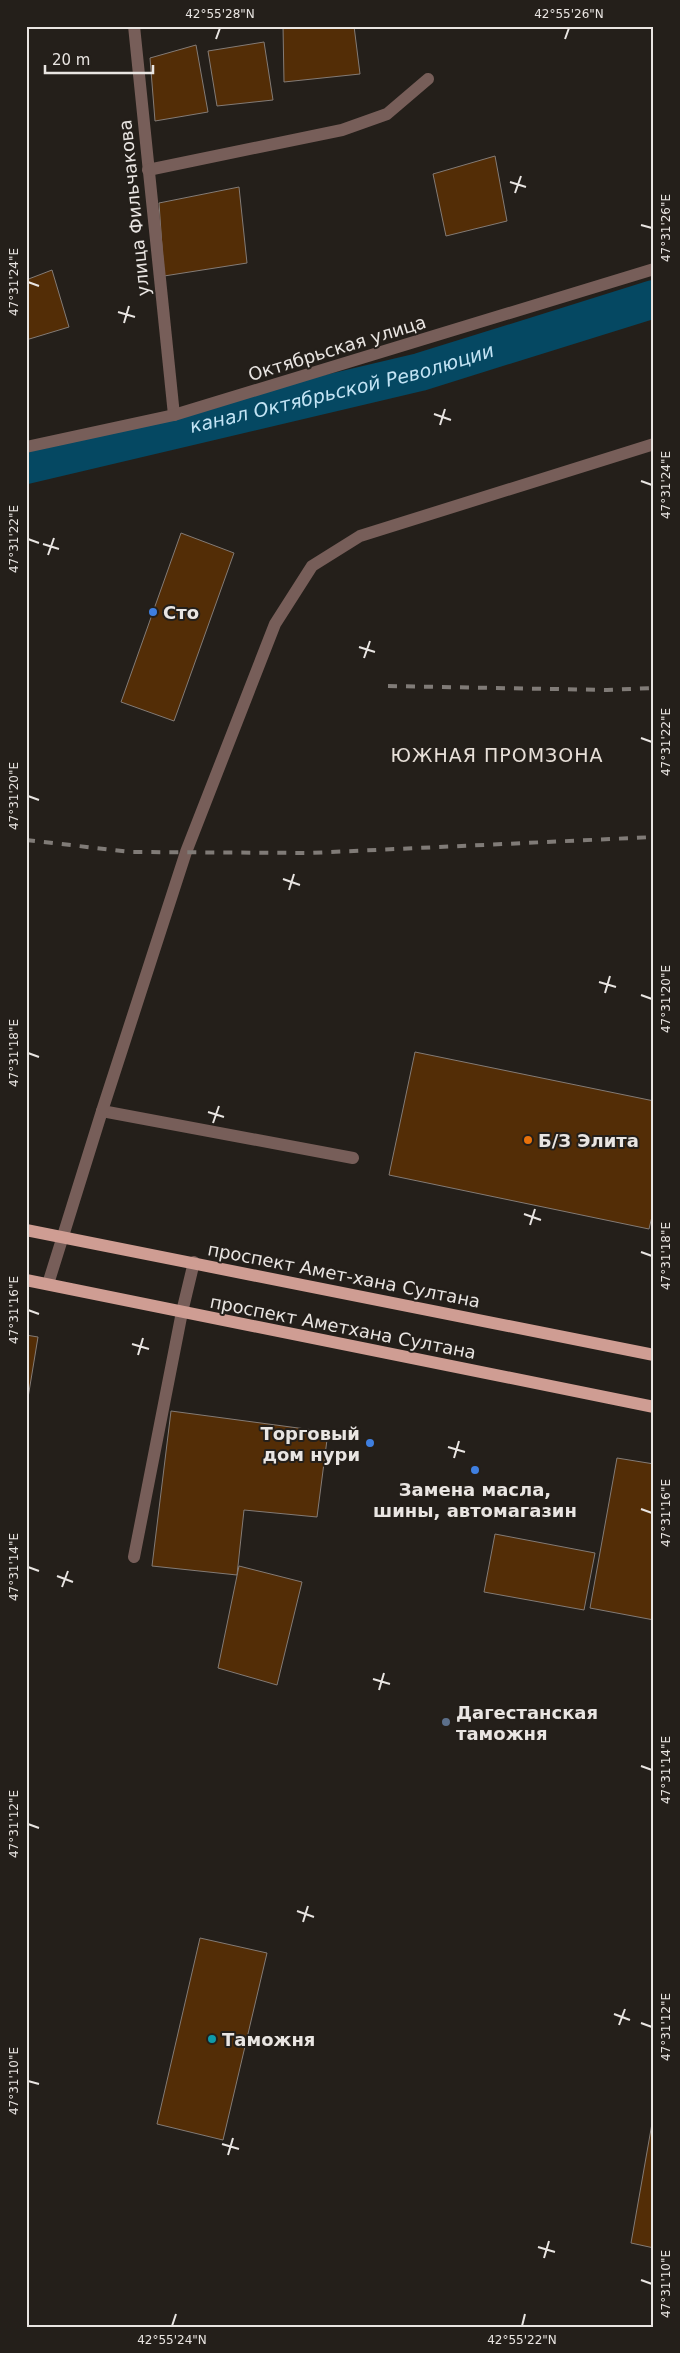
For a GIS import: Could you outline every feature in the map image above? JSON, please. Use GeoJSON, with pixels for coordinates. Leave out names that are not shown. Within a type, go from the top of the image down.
{"type":"FeatureCollection","features":[{"type":"Feature","properties":{"kind":"main road","name":"проспект Амет-хана Султана"},"geometry":{"type":"LineString","coordinates":[[26,1230],[654,1355]]}},
{"type":"Feature","properties":{"kind":"main road","name":"проспект Аметхана Султана"},"geometry":{"type":"LineString","coordinates":[[26,1280],[654,1407]]}},
{"type":"Feature","properties":{"kind":"street","name":"улица Фильчакова"},"geometry":{"type":"LineString","coordinates":[[134,26],[174,415]]}},
{"type":"Feature","properties":{"kind":"street"},"geometry":{"type":"LineString","coordinates":[[148,170],[342,130],[387,114],[428,79]]}},
{"type":"Feature","properties":{"kind":"street","name":"Октябрьская улица"},"geometry":{"type":"LineString","coordinates":[[26,447],[174,415],[654,268]]}},
{"type":"Feature","properties":{"kind":"street"},"geometry":{"type":"LineString","coordinates":[[48,1284],[102,1111],[190,843],[275,624],[312,566],[360,536],[654,444]]}},
{"type":"Feature","properties":{"kind":"street"},"geometry":{"type":"LineString","coordinates":[[102,1111],[353,1158]]}},
{"type":"Feature","properties":{"kind":"street"},"geometry":{"type":"LineString","coordinates":[[134,1557],[182,1312],[194,1262]]}},
{"type":"Feature","properties":{"kind":"building"},"geometry":{"type":"Polygon","coordinates":[[[283,26],[354,26],[360,74],[284,82],[283,26]]]}},
{"type":"Feature","properties":{"kind":"building"},"geometry":{"type":"Polygon","coordinates":[[[264,42],[273,100],[217,106],[208,51],[264,42]]]}},
{"type":"Feature","properties":{"kind":"building"},"geometry":{"type":"Polygon","coordinates":[[[196,45],[208,112],[155,121],[150,58],[196,45]]]}},
{"type":"Feature","properties":{"kind":"building"},"geometry":{"type":"Polygon","coordinates":[[[495,156],[507,221],[446,236],[433,174],[495,156]]]}},
{"type":"Feature","properties":{"kind":"building"},"geometry":{"type":"Polygon","coordinates":[[[239,187],[247,263],[164,276],[159,203],[239,187]]]}},
{"type":"Feature","properties":{"kind":"building"},"geometry":{"type":"Polygon","coordinates":[[[52,270],[69,327],[26,340],[26,280],[52,270]]]}},
{"type":"Feature","properties":{"kind":"building"},"geometry":{"type":"Polygon","coordinates":[[[181,533],[234,553],[174,721],[121,702],[181,533]]]}},
{"type":"Feature","properties":{"kind":"building"},"geometry":{"type":"Polygon","coordinates":[[[415,1052],[654,1101],[654,1208],[649,1229],[389,1175],[415,1052]]]}},
{"type":"Feature","properties":{"kind":"building"},"geometry":{"type":"Polygon","coordinates":[[[26,1335],[38,1337],[26,1410],[26,1335]]]}},
{"type":"Feature","properties":{"kind":"building"},"geometry":{"type":"Polygon","coordinates":[[[171,1411],[328,1432],[317,1517],[244,1510],[237,1575],[152,1566],[171,1411]]]}},
{"type":"Feature","properties":{"kind":"building"},"geometry":{"type":"Polygon","coordinates":[[[617,1458],[654,1464],[654,1620],[590,1608],[617,1458]]]}},
{"type":"Feature","properties":{"kind":"building"},"geometry":{"type":"Polygon","coordinates":[[[495,1534],[595,1553],[584,1610],[484,1592],[495,1534]]]}},
{"type":"Feature","properties":{"kind":"building"},"geometry":{"type":"Polygon","coordinates":[[[239,1566],[302,1582],[277,1685],[218,1668],[239,1566]]]}},
{"type":"Feature","properties":{"kind":"building","name":"Таможня"},"geometry":{"type":"Polygon","coordinates":[[[200,1938],[267,1953],[223,2140],[157,2124],[200,1938]]]}},
{"type":"Feature","properties":{"kind":"building"},"geometry":{"type":"Polygon","coordinates":[[[654,2112],[654,2248],[631,2243],[654,2112]]]}},
{"type":"Feature","properties":{"kind":"waterway","name":"канал Октябрьской Революции"},"geometry":{"type":"LineString","coordinates":[[26,465],[420,372],[654,299]]}},
{"type":"Feature","properties":{"kind":"railway"},"geometry":{"type":"LineString","coordinates":[[388,686],[607,690],[654,688]]}},
{"type":"Feature","properties":{"kind":"railway"},"geometry":{"type":"LineString","coordinates":[[26,840],[131,852],[309,853],[654,837]]}},
{"type":"Feature","properties":{"kind":"place","name":"Сто"},"geometry":{"type":"Point","coordinates":[153,612]}},
{"type":"Feature","properties":{"kind":"place","name":"Б/З Элита"},"geometry":{"type":"Point","coordinates":[528,1140]}},
{"type":"Feature","properties":{"kind":"place","name":"Торговый дом нури"},"geometry":{"type":"Point","coordinates":[370,1443]}},
{"type":"Feature","properties":{"kind":"place","name":"Замена масла, шины, автомагазин"},"geometry":{"type":"Point","coordinates":[475,1470]}},
{"type":"Feature","properties":{"kind":"place","name":"Дагестанская таможня"},"geometry":{"type":"Point","coordinates":[446,1722]}},
{"type":"Feature","properties":{"kind":"place","name":"Таможня"},"geometry":{"type":"Point","coordinates":[212,2039]}},
{"type":"Feature","properties":{"kind":"district","name":"ЮЖНАЯ ПРОМЗОНА"},"geometry":{"type":"Point","coordinates":[497,755]}}]}
